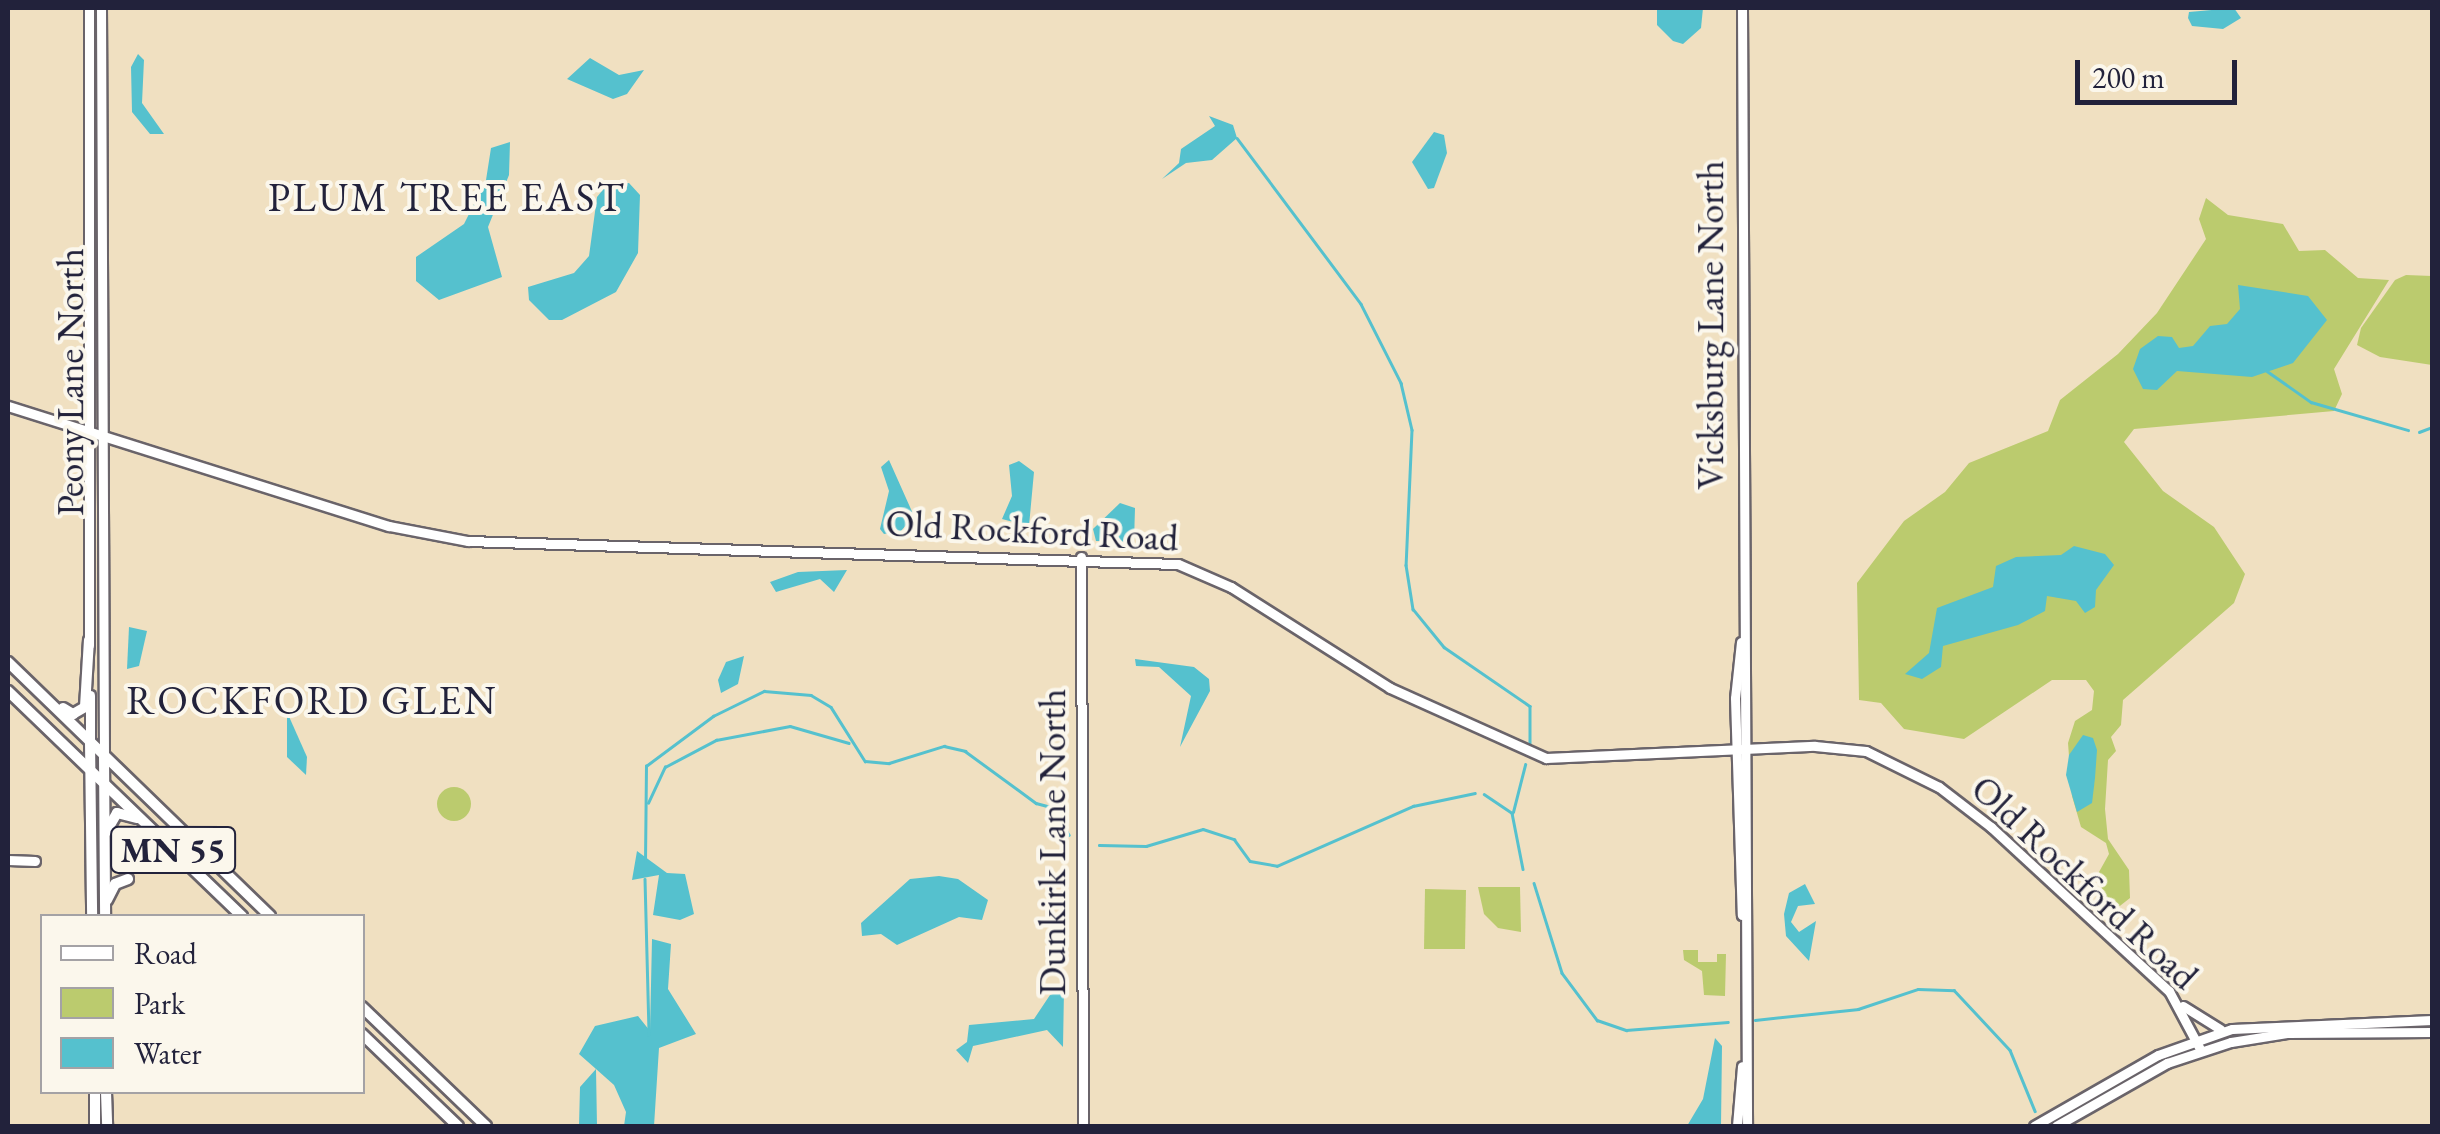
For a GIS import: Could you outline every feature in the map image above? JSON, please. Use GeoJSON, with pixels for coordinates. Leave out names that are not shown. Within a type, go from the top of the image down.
{"type":"FeatureCollection","features":[{"type":"Feature","properties":{"kind":"main road","name":"Peony Lane North"},"geometry":{"type":"LineString","coordinates":[[89,8],[90,742]]}},
{"type":"Feature","properties":{"kind":"main road","name":"Peony Lane North"},"geometry":{"type":"LineString","coordinates":[[100,8],[104,756]]}},
{"type":"Feature","properties":{"kind":"main road","name":"Vicksburg Lane North"},"geometry":{"type":"LineString","coordinates":[[1737,1126],[1742,1063],[1742,8]]}},
{"type":"Feature","properties":{"kind":"main road","name":"Old Rockford Road"},"geometry":{"type":"LineString","coordinates":[[8,406],[389,526],[468,541],[1159,560],[1196,570],[1366,675],[1528,754],[1570,761],[1850,748],[1939,787],[1991,827],[2169,991],[2201,1051]]}},
{"type":"Feature","properties":{"kind":"main road","name":"Dunkirk Lane North"},"geometry":{"type":"LineString","coordinates":[[1081,557],[1082,1126]]}},
{"type":"Feature","properties":{"kind":"main road"},"geometry":{"type":"LineString","coordinates":[[10,664],[76,714],[87,697],[89,640]]}},
{"type":"Feature","properties":{"kind":"main road","name":"MN 55"},"geometry":{"type":"LineString","coordinates":[[10,664],[268,914]]}},
{"type":"Feature","properties":{"kind":"main road","name":"MN 55"},"geometry":{"type":"LineString","coordinates":[[8,691],[240,914]]}},
{"type":"Feature","properties":{"kind":"main road"},"geometry":{"type":"LineString","coordinates":[[90,742],[92,914]]}},
{"type":"Feature","properties":{"kind":"main road"},"geometry":{"type":"LineString","coordinates":[[104,756],[105,911]]}},
{"type":"Feature","properties":{"kind":"main road"},"geometry":{"type":"LineString","coordinates":[[104,837],[117,813],[142,820]]}},
{"type":"Feature","properties":{"kind":"main road"},"geometry":{"type":"LineString","coordinates":[[8,860],[35,860]]}},
{"type":"Feature","properties":{"kind":"main road"},"geometry":{"type":"LineString","coordinates":[[105,911],[115,884],[128,879]]}},
{"type":"Feature","properties":{"kind":"main road"},"geometry":{"type":"LineString","coordinates":[[2169,991],[2204,1024],[2232,1028],[2432,1020]]}},
{"type":"Feature","properties":{"kind":"main road"},"geometry":{"type":"LineString","coordinates":[[365,1010],[486,1126]]}},
{"type":"Feature","properties":{"kind":"main road"},"geometry":{"type":"LineString","coordinates":[[2034,1126],[2196,1040],[2232,1028]]}},
{"type":"Feature","properties":{"kind":"main road"},"geometry":{"type":"LineString","coordinates":[[2056,1126],[2201,1051],[2288,1033],[2432,1032]]}},
{"type":"Feature","properties":{"kind":"main road"},"geometry":{"type":"LineString","coordinates":[[365,1037],[458,1126]]}},
{"type":"Feature","properties":{"kind":"main road","name":"Vicksburg Lane North"},"geometry":{"type":"LineString","coordinates":[[1742,1063],[1747,1126]]}},
{"type":"Feature","properties":{"kind":"main road"},"geometry":{"type":"LineString","coordinates":[[95,1094],[95,1126]]}},
{"type":"Feature","properties":{"kind":"main road"},"geometry":{"type":"LineString","coordinates":[[106,1094],[106,1126]]}},
{"type":"Feature","properties":{"kind":"green space"},"geometry":{"type":"Polygon","coordinates":[[[2206,198],[2228,215],[2283,224],[2299,251],[2325,250],[2358,278],[2389,280],[2334,369],[2342,394],[2334,411],[2134,429],[2124,442],[2163,491],[2214,527],[2245,574],[2234,603],[2123,700],[2121,725],[2111,737],[2116,751],[2108,760],[2105,809],[2108,839],[2129,870],[2130,898],[2116,909],[2103,897],[2099,872],[2109,854],[2106,843],[2081,827],[2072,796],[2068,743],[2075,721],[2092,710],[2094,691],[2086,680],[2052,680],[1964,739],[1904,729],[1881,703],[1859,700],[1857,583],[1904,521],[1945,492],[1969,463],[2048,431],[2060,400],[2118,354],[2157,313],[2206,239],[2199,219],[2206,198]]]}},
{"type":"Feature","properties":{"kind":"green space"},"geometry":{"type":"Polygon","coordinates":[[[2406,275],[2432,276],[2432,365],[2380,357],[2357,345],[2361,328],[2395,280],[2406,275]]]}},
{"type":"Feature","properties":{"kind":"green space"},"geometry":{"type":"Polygon","coordinates":[[[454,787],[466,792],[471,804],[466,816],[454,821],[442,816],[437,804],[442,792],[454,787]]]}},
{"type":"Feature","properties":{"kind":"green space"},"geometry":{"type":"Polygon","coordinates":[[[1478,887],[1520,887],[1521,932],[1498,928],[1484,914],[1478,887]]]}},
{"type":"Feature","properties":{"kind":"green space"},"geometry":{"type":"Polygon","coordinates":[[[1425,889],[1466,890],[1465,949],[1424,949],[1425,889]]]}},
{"type":"Feature","properties":{"kind":"green space"},"geometry":{"type":"Polygon","coordinates":[[[1683,950],[1698,950],[1698,962],[1717,962],[1717,954],[1726,954],[1725,996],[1704,995],[1702,971],[1684,960],[1683,950]]]}},
{"type":"Feature","properties":{"kind":"water"},"geometry":{"type":"Polygon","coordinates":[[[1657,8],[1703,8],[1701,28],[1683,44],[1673,41],[1657,25],[1657,8]]]}},
{"type":"Feature","properties":{"kind":"water"},"geometry":{"type":"Polygon","coordinates":[[[2234,8],[2241,18],[2223,29],[2192,26],[2188,18],[2189,12],[2234,8]]]}},
{"type":"Feature","properties":{"kind":"water"},"geometry":{"type":"Polygon","coordinates":[[[138,54],[144,60],[142,103],[164,134],[150,134],[132,112],[131,67],[138,54]]]}},
{"type":"Feature","properties":{"kind":"water"},"geometry":{"type":"Polygon","coordinates":[[[590,58],[619,75],[644,70],[627,94],[613,99],[567,79],[590,58]]]}},
{"type":"Feature","properties":{"kind":"water"},"geometry":{"type":"Polygon","coordinates":[[[1209,116],[1233,125],[1237,138],[1212,160],[1186,163],[1162,179],[1179,163],[1181,149],[1215,126],[1209,116]]]}},
{"type":"Feature","properties":{"kind":"water"},"geometry":{"type":"Polygon","coordinates":[[[1434,132],[1444,135],[1447,153],[1434,188],[1428,189],[1412,162],[1434,132]]]}},
{"type":"Feature","properties":{"kind":"water"},"geometry":{"type":"Polygon","coordinates":[[[510,142],[509,175],[488,227],[502,277],[439,300],[416,281],[416,257],[464,224],[486,180],[491,148],[510,142]]]}},
{"type":"Feature","properties":{"kind":"water"},"geometry":{"type":"Polygon","coordinates":[[[629,183],[640,195],[638,253],[616,292],[562,320],[549,320],[529,300],[528,287],[574,273],[589,256],[597,197],[606,186],[629,183]]]}},
{"type":"Feature","properties":{"kind":"water"},"geometry":{"type":"Polygon","coordinates":[[[2238,285],[2308,296],[2327,320],[2293,363],[2252,377],[2177,371],[2157,390],[2143,389],[2133,369],[2140,349],[2158,336],[2172,337],[2179,348],[2193,346],[2210,326],[2227,324],[2240,309],[2238,285]]]}},
{"type":"Feature","properties":{"kind":"water"},"geometry":{"type":"Polygon","coordinates":[[[889,460],[914,516],[901,531],[884,534],[880,529],[889,491],[881,467],[889,460]]]}},
{"type":"Feature","properties":{"kind":"water"},"geometry":{"type":"Polygon","coordinates":[[[1019,461],[1034,472],[1029,526],[1002,519],[1012,496],[1009,465],[1019,461]]]}},
{"type":"Feature","properties":{"kind":"water"},"geometry":{"type":"Polygon","coordinates":[[[1120,503],[1135,508],[1134,542],[1096,541],[1093,529],[1120,503]]]}},
{"type":"Feature","properties":{"kind":"water"},"geometry":{"type":"Polygon","coordinates":[[[2074,546],[2105,554],[2114,565],[2096,590],[2095,607],[2085,613],[2076,601],[2047,596],[2045,611],[2018,625],[1943,646],[1941,667],[1922,679],[1905,674],[1929,653],[1937,608],[1993,587],[1996,566],[2016,557],[2061,555],[2074,546]]]}},
{"type":"Feature","properties":{"kind":"water"},"geometry":{"type":"Polygon","coordinates":[[[847,570],[834,592],[820,579],[776,592],[770,582],[798,572],[847,570]]]}},
{"type":"Feature","properties":{"kind":"water"},"geometry":{"type":"Polygon","coordinates":[[[129,627],[147,631],[139,666],[127,669],[129,627]]]}},
{"type":"Feature","properties":{"kind":"water"},"geometry":{"type":"Polygon","coordinates":[[[744,656],[738,684],[721,693],[718,680],[726,662],[744,656]]]}},
{"type":"Feature","properties":{"kind":"water"},"geometry":{"type":"Polygon","coordinates":[[[1135,659],[1194,667],[1209,679],[1210,691],[1180,747],[1191,696],[1159,667],[1136,666],[1135,659]]]}},
{"type":"Feature","properties":{"kind":"water"},"geometry":{"type":"Polygon","coordinates":[[[287,712],[307,757],[306,775],[287,757],[287,712]]]}},
{"type":"Feature","properties":{"kind":"water"},"geometry":{"type":"Polygon","coordinates":[[[2083,735],[2093,738],[2097,750],[2095,778],[2092,803],[2077,812],[2066,775],[2069,755],[2083,735]]]}},
{"type":"Feature","properties":{"kind":"water"},"geometry":{"type":"Polygon","coordinates":[[[637,851],[667,873],[685,874],[694,914],[680,920],[653,915],[659,875],[632,880],[637,851]]]}},
{"type":"Feature","properties":{"kind":"water"},"geometry":{"type":"Polygon","coordinates":[[[910,879],[958,879],[988,900],[982,920],[959,917],[897,945],[881,934],[862,936],[861,923],[910,879]]]}},
{"type":"Feature","properties":{"kind":"water"},"geometry":{"type":"Polygon","coordinates":[[[1805,884],[1815,904],[1798,906],[1791,922],[1799,932],[1816,921],[1809,961],[1786,936],[1784,914],[1789,893],[1805,884]]]}},
{"type":"Feature","properties":{"kind":"water"},"geometry":{"type":"Polygon","coordinates":[[[652,939],[671,944],[668,989],[696,1034],[659,1048],[654,1126],[624,1126],[626,1112],[614,1085],[579,1054],[595,1026],[638,1016],[650,1031],[652,939]]]}},
{"type":"Feature","properties":{"kind":"water"},"geometry":{"type":"Polygon","coordinates":[[[1064,990],[1063,1047],[1047,1030],[973,1046],[968,1063],[956,1050],[967,1042],[969,1025],[1034,1019],[1050,995],[1064,990]]]}},
{"type":"Feature","properties":{"kind":"water"},"geometry":{"type":"Polygon","coordinates":[[[1715,1038],[1722,1046],[1721,1126],[1687,1126],[1703,1099],[1715,1038]]]}},
{"type":"Feature","properties":{"kind":"water"},"geometry":{"type":"Polygon","coordinates":[[[596,1069],[597,1126],[579,1126],[580,1087],[596,1069]]]}},
{"type":"Feature","properties":{"kind":"waterway"},"geometry":{"type":"LineString","coordinates":[[1237,138],[1361,304],[1401,383],[1412,430],[1406,565],[1413,609],[1444,647],[1530,706],[1530,747]]}},
{"type":"Feature","properties":{"kind":"waterway"},"geometry":{"type":"LineString","coordinates":[[2267,371],[2311,402],[2408,430]]}},
{"type":"Feature","properties":{"kind":"waterway"},"geometry":{"type":"LineString","coordinates":[[2419,432],[2432,427]]}},
{"type":"Feature","properties":{"kind":"waterway"},"geometry":{"type":"LineString","coordinates":[[645,861],[646,766],[713,716],[764,691],[811,695],[831,707],[865,761],[889,763],[944,746],[965,751],[1036,803],[1051,807],[1069,835]]}},
{"type":"Feature","properties":{"kind":"waterway"},"geometry":{"type":"LineString","coordinates":[[648,803],[665,767],[716,740],[790,726],[849,743]]}},
{"type":"Feature","properties":{"kind":"waterway"},"geometry":{"type":"LineString","coordinates":[[1513,812],[1525,765]]}},
{"type":"Feature","properties":{"kind":"waterway"},"geometry":{"type":"LineString","coordinates":[[1099,845],[1146,846],[1203,829],[1234,839],[1250,861],[1277,866],[1413,806],[1475,793]]}},
{"type":"Feature","properties":{"kind":"waterway"},"geometry":{"type":"LineString","coordinates":[[1484,794],[1512,813],[1523,869]]}},
{"type":"Feature","properties":{"kind":"waterway"},"geometry":{"type":"LineString","coordinates":[[645,879],[649,1035]]}},
{"type":"Feature","properties":{"kind":"waterway"},"geometry":{"type":"LineString","coordinates":[[1534,883],[1562,973],[1597,1020],[1626,1030],[1728,1022]]}},
{"type":"Feature","properties":{"kind":"waterway"},"geometry":{"type":"LineString","coordinates":[[1755,1020],[1858,1009],[1918,989],[1954,990],[2010,1050],[2035,1111]]}},
{"type":"Feature","properties":{"kind":"district","name":"PLUM TREE EAST"},"geometry":{"type":"Point","coordinates":[447,197]}},
{"type":"Feature","properties":{"kind":"district","name":"ROCKFORD GLEN"},"geometry":{"type":"Point","coordinates":[312,700]}}]}
